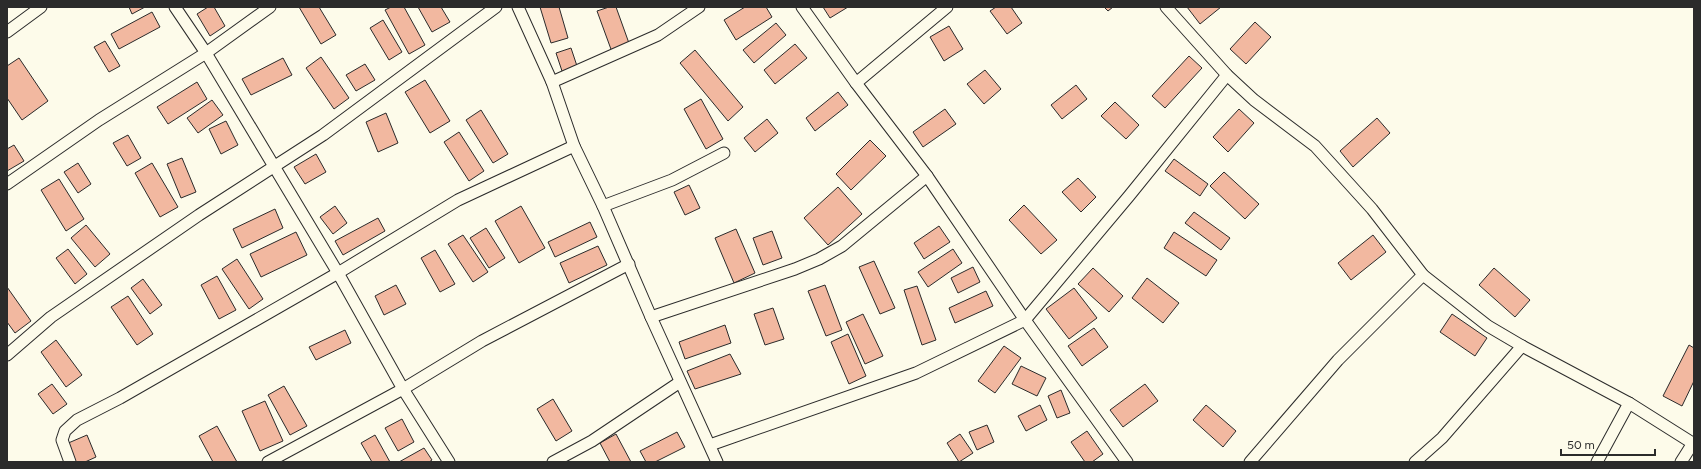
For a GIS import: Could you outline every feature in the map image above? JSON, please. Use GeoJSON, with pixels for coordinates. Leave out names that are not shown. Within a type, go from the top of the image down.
{"type":"FeatureCollection","features":[{"type":"Feature","properties":{"kind":"street"},"geometry":{"type":"LineString","coordinates":[[7,32],[41,7]]}},
{"type":"Feature","properties":{"kind":"street"},"geometry":{"type":"LineString","coordinates":[[175,7],[206,53],[273,168],[338,273],[404,389],[448,462]]}},
{"type":"Feature","properties":{"kind":"street"},"geometry":{"type":"LineString","coordinates":[[7,184],[99,120],[206,53],[270,7]]}},
{"type":"Feature","properties":{"kind":"street"},"geometry":{"type":"LineString","coordinates":[[7,355],[51,317],[199,215],[323,135],[496,7]]}},
{"type":"Feature","properties":{"kind":"street"},"geometry":{"type":"LineString","coordinates":[[518,7],[552,82],[574,146],[603,206],[651,317],[717,462]]}},
{"type":"Feature","properties":{"kind":"street"},"geometry":{"type":"LineString","coordinates":[[552,82],[658,35],[699,7]]}},
{"type":"Feature","properties":{"kind":"street"},"geometry":{"type":"LineString","coordinates":[[802,7],[856,83],[927,176],[1025,320],[1127,462]]}},
{"type":"Feature","properties":{"kind":"street"},"geometry":{"type":"LineString","coordinates":[[856,83],[947,7]]}},
{"type":"Feature","properties":{"kind":"street"},"geometry":{"type":"LineString","coordinates":[[1166,7],[1227,75],[1254,100],[1315,146],[1372,209],[1423,275],[1488,326],[1629,404],[1693,443],[1681,462]]}},
{"type":"Feature","properties":{"kind":"street"},"geometry":{"type":"LineString","coordinates":[[710,445],[916,373],[1025,320],[1129,196],[1227,75]]}},
{"type":"Feature","properties":{"kind":"street"},"geometry":{"type":"LineString","coordinates":[[70,462],[62,440],[65,431],[77,420],[120,398],[338,273],[458,200],[574,146]]}},
{"type":"Feature","properties":{"kind":"street"},"geometry":{"type":"LineString","coordinates":[[603,206],[672,180],[724,153]]}},
{"type":"Feature","properties":{"kind":"street"},"geometry":{"type":"LineString","coordinates":[[651,317],[795,269],[819,259],[842,246],[927,176]]}},
{"type":"Feature","properties":{"kind":"street"},"geometry":{"type":"LineString","coordinates":[[268,462],[404,389],[482,341],[629,264]]}},
{"type":"Feature","properties":{"kind":"street"},"geometry":{"type":"LineString","coordinates":[[1250,462],[1338,360],[1423,275]]}},
{"type":"Feature","properties":{"kind":"street"},"geometry":{"type":"LineString","coordinates":[[1415,462],[1442,438],[1522,346]]}},
{"type":"Feature","properties":{"kind":"street"},"geometry":{"type":"LineString","coordinates":[[553,462],[592,441],[680,382]]}},
{"type":"Feature","properties":{"kind":"street"},"geometry":{"type":"LineString","coordinates":[[1597,462],[1629,404]]}},
{"type":"Feature","properties":{"kind":"building"},"geometry":{"type":"Polygon","coordinates":[[[129,7],[145,7],[132,14],[129,7]]]}},
{"type":"Feature","properties":{"kind":"building"},"geometry":{"type":"Polygon","coordinates":[[[208,7],[214,7],[225,26],[210,36],[197,14],[208,7]]]}},
{"type":"Feature","properties":{"kind":"building"},"geometry":{"type":"Polygon","coordinates":[[[299,7],[319,7],[336,35],[321,44],[299,7]]]}},
{"type":"Feature","properties":{"kind":"building"},"geometry":{"type":"Polygon","coordinates":[[[391,7],[404,7],[425,45],[409,54],[385,10],[391,7]]]}},
{"type":"Feature","properties":{"kind":"building"},"geometry":{"type":"Polygon","coordinates":[[[418,7],[441,7],[450,22],[432,32],[418,7]]]}},
{"type":"Feature","properties":{"kind":"building"},"geometry":{"type":"Polygon","coordinates":[[[540,7],[559,7],[568,38],[551,43],[540,7]]]}},
{"type":"Feature","properties":{"kind":"building"},"geometry":{"type":"Polygon","coordinates":[[[609,7],[616,7],[630,46],[612,52],[597,11],[609,7]]]}},
{"type":"Feature","properties":{"kind":"building"},"geometry":{"type":"Polygon","coordinates":[[[745,7],[766,7],[772,17],[736,40],[724,20],[745,7]]]}},
{"type":"Feature","properties":{"kind":"building"},"geometry":{"type":"Polygon","coordinates":[[[823,7],[848,7],[830,18],[823,7]]]}},
{"type":"Feature","properties":{"kind":"building"},"geometry":{"type":"Polygon","coordinates":[[[996,7],[1011,7],[1022,23],[1007,34],[990,11],[996,7]]]}},
{"type":"Feature","properties":{"kind":"building"},"geometry":{"type":"Polygon","coordinates":[[[1104,7],[1113,7],[1108,11],[1104,7]]]}},
{"type":"Feature","properties":{"kind":"building"},"geometry":{"type":"Polygon","coordinates":[[[1187,7],[1221,7],[1200,24],[1187,7]]]}},
{"type":"Feature","properties":{"kind":"building"},"geometry":{"type":"Polygon","coordinates":[[[152,12],[160,27],[119,49],[111,34],[152,12]]]}},
{"type":"Feature","properties":{"kind":"building"},"geometry":{"type":"Polygon","coordinates":[[[383,20],[402,52],[389,60],[370,28],[383,20]]]}},
{"type":"Feature","properties":{"kind":"building"},"geometry":{"type":"Polygon","coordinates":[[[1255,22],[1271,37],[1246,64],[1230,49],[1255,22]]]}},
{"type":"Feature","properties":{"kind":"building"},"geometry":{"type":"Polygon","coordinates":[[[776,23],[786,35],[754,63],[743,50],[776,23]]]}},
{"type":"Feature","properties":{"kind":"building"},"geometry":{"type":"Polygon","coordinates":[[[949,26],[963,49],[944,61],[930,37],[949,26]]]}},
{"type":"Feature","properties":{"kind":"building"},"geometry":{"type":"Polygon","coordinates":[[[105,41],[120,66],[109,72],[94,47],[105,41]]]}},
{"type":"Feature","properties":{"kind":"building"},"geometry":{"type":"Polygon","coordinates":[[[795,44],[807,58],[775,84],[764,70],[795,44]]]}},
{"type":"Feature","properties":{"kind":"building"},"geometry":{"type":"Polygon","coordinates":[[[571,48],[578,69],[563,74],[556,53],[571,48]]]}},
{"type":"Feature","properties":{"kind":"building"},"geometry":{"type":"Polygon","coordinates":[[[695,50],[743,107],[728,121],[680,63],[695,50]]]}},
{"type":"Feature","properties":{"kind":"building"},"geometry":{"type":"Polygon","coordinates":[[[1189,56],[1202,68],[1165,108],[1152,96],[1189,56]]]}},
{"type":"Feature","properties":{"kind":"building"},"geometry":{"type":"Polygon","coordinates":[[[321,57],[349,98],[334,109],[306,68],[321,57]]]}},
{"type":"Feature","properties":{"kind":"building"},"geometry":{"type":"Polygon","coordinates":[[[19,58],[48,101],[22,120],[7,98],[7,66],[19,58]]]}},
{"type":"Feature","properties":{"kind":"building"},"geometry":{"type":"Polygon","coordinates":[[[283,58],[292,75],[251,95],[242,79],[283,58]]]}},
{"type":"Feature","properties":{"kind":"building"},"geometry":{"type":"Polygon","coordinates":[[[365,64],[375,80],[356,91],[346,75],[365,64]]]}},
{"type":"Feature","properties":{"kind":"building"},"geometry":{"type":"Polygon","coordinates":[[[985,70],[1001,89],[984,104],[967,84],[985,70]]]}},
{"type":"Feature","properties":{"kind":"building"},"geometry":{"type":"Polygon","coordinates":[[[425,80],[450,121],[430,133],[405,92],[425,80]]]}},
{"type":"Feature","properties":{"kind":"building"},"geometry":{"type":"Polygon","coordinates":[[[197,82],[207,99],[168,124],[157,107],[197,82]]]}},
{"type":"Feature","properties":{"kind":"building"},"geometry":{"type":"Polygon","coordinates":[[[1076,85],[1087,99],[1062,119],[1051,105],[1076,85]]]}},
{"type":"Feature","properties":{"kind":"building"},"geometry":{"type":"Polygon","coordinates":[[[838,92],[848,105],[815,131],[806,118],[838,92]]]}},
{"type":"Feature","properties":{"kind":"building"},"geometry":{"type":"Polygon","coordinates":[[[701,99],[723,139],[706,149],[684,109],[701,99]]]}},
{"type":"Feature","properties":{"kind":"building"},"geometry":{"type":"Polygon","coordinates":[[[212,100],[223,115],[198,133],[187,118],[212,100]]]}},
{"type":"Feature","properties":{"kind":"building"},"geometry":{"type":"Polygon","coordinates":[[[1115,102],[1139,125],[1126,139],[1101,116],[1115,102]]]}},
{"type":"Feature","properties":{"kind":"building"},"geometry":{"type":"Polygon","coordinates":[[[945,109],[956,124],[923,147],[913,132],[945,109]]]}},
{"type":"Feature","properties":{"kind":"building"},"geometry":{"type":"Polygon","coordinates":[[[1239,109],[1254,123],[1228,152],[1213,137],[1239,109]]]}},
{"type":"Feature","properties":{"kind":"building"},"geometry":{"type":"Polygon","coordinates":[[[481,110],[508,154],[493,163],[466,120],[481,110]]]}},
{"type":"Feature","properties":{"kind":"building"},"geometry":{"type":"Polygon","coordinates":[[[386,113],[398,143],[378,152],[366,122],[386,113]]]}},
{"type":"Feature","properties":{"kind":"building"},"geometry":{"type":"Polygon","coordinates":[[[1377,118],[1390,133],[1353,167],[1340,151],[1377,118]]]}},
{"type":"Feature","properties":{"kind":"building"},"geometry":{"type":"Polygon","coordinates":[[[767,119],[778,133],[755,152],[744,138],[767,119]]]}},
{"type":"Feature","properties":{"kind":"building"},"geometry":{"type":"Polygon","coordinates":[[[226,121],[238,145],[221,154],[209,129],[226,121]]]}},
{"type":"Feature","properties":{"kind":"building"},"geometry":{"type":"Polygon","coordinates":[[[459,132],[484,171],[469,181],[444,142],[459,132]]]}},
{"type":"Feature","properties":{"kind":"building"},"geometry":{"type":"Polygon","coordinates":[[[128,135],[141,158],[127,166],[113,143],[128,135]]]}},
{"type":"Feature","properties":{"kind":"building"},"geometry":{"type":"Polygon","coordinates":[[[870,140],[886,156],[851,190],[836,174],[870,140]]]}},
{"type":"Feature","properties":{"kind":"building"},"geometry":{"type":"Polygon","coordinates":[[[14,145],[24,161],[7,171],[7,149],[14,145]]]}},
{"type":"Feature","properties":{"kind":"building"},"geometry":{"type":"Polygon","coordinates":[[[316,154],[326,172],[305,184],[294,167],[316,154]]]}},
{"type":"Feature","properties":{"kind":"building"},"geometry":{"type":"Polygon","coordinates":[[[182,158],[196,192],[181,198],[167,164],[182,158]]]}},
{"type":"Feature","properties":{"kind":"building"},"geometry":{"type":"Polygon","coordinates":[[[1174,159],[1208,184],[1200,196],[1165,171],[1174,159]]]}},
{"type":"Feature","properties":{"kind":"building"},"geometry":{"type":"Polygon","coordinates":[[[78,163],[91,184],[78,193],[64,172],[78,163]]]}},
{"type":"Feature","properties":{"kind":"building"},"geometry":{"type":"Polygon","coordinates":[[[152,163],[178,207],[160,217],[135,173],[152,163]]]}},
{"type":"Feature","properties":{"kind":"building"},"geometry":{"type":"Polygon","coordinates":[[[1224,172],[1259,204],[1245,219],[1210,186],[1224,172]]]}},
{"type":"Feature","properties":{"kind":"building"},"geometry":{"type":"Polygon","coordinates":[[[1078,178],[1096,197],[1081,212],[1062,192],[1078,178]]]}},
{"type":"Feature","properties":{"kind":"building"},"geometry":{"type":"Polygon","coordinates":[[[59,179],[84,219],[66,231],[41,190],[59,179]]]}},
{"type":"Feature","properties":{"kind":"building"},"geometry":{"type":"Polygon","coordinates":[[[689,185],[700,208],[685,215],[674,192],[689,185]]]}},
{"type":"Feature","properties":{"kind":"building"},"geometry":{"type":"Polygon","coordinates":[[[838,187],[862,214],[828,245],[804,218],[838,187]]]}},
{"type":"Feature","properties":{"kind":"building"},"geometry":{"type":"Polygon","coordinates":[[[1024,205],[1057,240],[1041,254],[1009,220],[1024,205]]]}},
{"type":"Feature","properties":{"kind":"building"},"geometry":{"type":"Polygon","coordinates":[[[335,206],[347,223],[333,234],[320,217],[335,206]]]}},
{"type":"Feature","properties":{"kind":"building"},"geometry":{"type":"Polygon","coordinates":[[[521,206],[545,248],[519,263],[495,221],[521,206]]]}},
{"type":"Feature","properties":{"kind":"building"},"geometry":{"type":"Polygon","coordinates":[[[275,209],[283,228],[242,248],[233,229],[275,209]]]}},
{"type":"Feature","properties":{"kind":"building"},"geometry":{"type":"Polygon","coordinates":[[[1194,212],[1230,238],[1221,250],[1185,223],[1194,212]]]}},
{"type":"Feature","properties":{"kind":"building"},"geometry":{"type":"Polygon","coordinates":[[[378,218],[385,231],[343,255],[335,241],[378,218]]]}},
{"type":"Feature","properties":{"kind":"building"},"geometry":{"type":"Polygon","coordinates":[[[590,222],[597,237],[555,257],[548,242],[590,222]]]}},
{"type":"Feature","properties":{"kind":"building"},"geometry":{"type":"Polygon","coordinates":[[[86,225],[110,254],[95,267],[71,238],[86,225]]]}},
{"type":"Feature","properties":{"kind":"building"},"geometry":{"type":"Polygon","coordinates":[[[939,226],[950,242],[924,259],[914,243],[939,226]]]}},
{"type":"Feature","properties":{"kind":"building"},"geometry":{"type":"Polygon","coordinates":[[[486,228],[505,258],[489,268],[470,238],[486,228]]]}},
{"type":"Feature","properties":{"kind":"building"},"geometry":{"type":"Polygon","coordinates":[[[736,229],[755,273],[734,283],[715,238],[736,229]]]}},
{"type":"Feature","properties":{"kind":"building"},"geometry":{"type":"Polygon","coordinates":[[[772,231],[782,258],[763,265],[753,238],[772,231]]]}},
{"type":"Feature","properties":{"kind":"building"},"geometry":{"type":"Polygon","coordinates":[[[296,232],[307,255],[261,277],[250,254],[296,232]]]}},
{"type":"Feature","properties":{"kind":"building"},"geometry":{"type":"Polygon","coordinates":[[[1174,232],[1217,260],[1206,276],[1164,248],[1174,232]]]}},
{"type":"Feature","properties":{"kind":"building"},"geometry":{"type":"Polygon","coordinates":[[[463,235],[488,272],[473,282],[448,244],[463,235]]]}},
{"type":"Feature","properties":{"kind":"building"},"geometry":{"type":"Polygon","coordinates":[[[1373,235],[1386,252],[1351,280],[1338,263],[1373,235]]]}},
{"type":"Feature","properties":{"kind":"building"},"geometry":{"type":"Polygon","coordinates":[[[598,246],[607,265],[569,283],[560,263],[598,246]]]}},
{"type":"Feature","properties":{"kind":"building"},"geometry":{"type":"Polygon","coordinates":[[[68,249],[87,274],[75,284],[56,258],[68,249]]]}},
{"type":"Feature","properties":{"kind":"building"},"geometry":{"type":"Polygon","coordinates":[[[953,249],[962,263],[928,287],[918,272],[953,249]]]}},
{"type":"Feature","properties":{"kind":"building"},"geometry":{"type":"Polygon","coordinates":[[[435,250],[455,284],[440,292],[421,258],[435,250]]]}},
{"type":"Feature","properties":{"kind":"building"},"geometry":{"type":"Polygon","coordinates":[[[237,259],[263,299],[249,309],[222,269],[237,259]]]}},
{"type":"Feature","properties":{"kind":"building"},"geometry":{"type":"Polygon","coordinates":[[[874,261],[895,308],[880,314],[859,267],[874,261]]]}},
{"type":"Feature","properties":{"kind":"building"},"geometry":{"type":"Polygon","coordinates":[[[973,267],[980,282],[958,293],[951,278],[973,267]]]}},
{"type":"Feature","properties":{"kind":"building"},"geometry":{"type":"Polygon","coordinates":[[[1093,268],[1123,296],[1109,312],[1078,284],[1093,268]]]}},
{"type":"Feature","properties":{"kind":"building"},"geometry":{"type":"Polygon","coordinates":[[[1494,268],[1530,300],[1515,317],[1479,285],[1494,268]]]}},
{"type":"Feature","properties":{"kind":"building"},"geometry":{"type":"Polygon","coordinates":[[[217,276],[236,310],[219,319],[201,285],[217,276]]]}},
{"type":"Feature","properties":{"kind":"building"},"geometry":{"type":"Polygon","coordinates":[[[1147,278],[1179,303],[1163,323],[1132,298],[1147,278]]]}},
{"type":"Feature","properties":{"kind":"building"},"geometry":{"type":"Polygon","coordinates":[[[143,279],[162,305],[150,314],[131,288],[143,279]]]}},
{"type":"Feature","properties":{"kind":"building"},"geometry":{"type":"Polygon","coordinates":[[[396,285],[406,304],[384,315],[375,296],[396,285]]]}},
{"type":"Feature","properties":{"kind":"building"},"geometry":{"type":"Polygon","coordinates":[[[825,285],[842,330],[826,336],[808,291],[825,285]]]}},
{"type":"Feature","properties":{"kind":"building"},"geometry":{"type":"Polygon","coordinates":[[[917,286],[936,340],[922,345],[904,290],[917,286]]]}},
{"type":"Feature","properties":{"kind":"building"},"geometry":{"type":"Polygon","coordinates":[[[7,287],[31,321],[15,333],[7,322],[7,287]]]}},
{"type":"Feature","properties":{"kind":"building"},"geometry":{"type":"Polygon","coordinates":[[[1074,288],[1097,318],[1069,339],[1046,309],[1074,288]]]}},
{"type":"Feature","properties":{"kind":"building"},"geometry":{"type":"Polygon","coordinates":[[[986,291],[993,306],[955,323],[949,308],[986,291]]]}},
{"type":"Feature","properties":{"kind":"building"},"geometry":{"type":"Polygon","coordinates":[[[128,296],[153,334],[137,345],[111,307],[128,296]]]}},
{"type":"Feature","properties":{"kind":"building"},"geometry":{"type":"Polygon","coordinates":[[[773,308],[784,339],[765,345],[754,314],[773,308]]]}},
{"type":"Feature","properties":{"kind":"building"},"geometry":{"type":"Polygon","coordinates":[[[863,314],[883,356],[865,364],[846,322],[863,314]]]}},
{"type":"Feature","properties":{"kind":"building"},"geometry":{"type":"Polygon","coordinates":[[[1452,314],[1487,338],[1475,356],[1440,332],[1452,314]]]}},
{"type":"Feature","properties":{"kind":"building"},"geometry":{"type":"Polygon","coordinates":[[[725,325],[731,343],[685,359],[679,342],[725,325]]]}},
{"type":"Feature","properties":{"kind":"building"},"geometry":{"type":"Polygon","coordinates":[[[1094,328],[1108,347],[1082,366],[1068,346],[1094,328]]]}},
{"type":"Feature","properties":{"kind":"building"},"geometry":{"type":"Polygon","coordinates":[[[345,330],[351,343],[316,360],[309,347],[345,330]]]}},
{"type":"Feature","properties":{"kind":"building"},"geometry":{"type":"Polygon","coordinates":[[[848,334],[866,376],[849,384],[831,342],[848,334]]]}},
{"type":"Feature","properties":{"kind":"building"},"geometry":{"type":"Polygon","coordinates":[[[56,340],[82,375],[66,387],[41,352],[56,340]]]}},
{"type":"Feature","properties":{"kind":"building"},"geometry":{"type":"Polygon","coordinates":[[[1689,345],[1694,348],[1694,381],[1682,406],[1663,396],[1689,345]]]}},
{"type":"Feature","properties":{"kind":"building"},"geometry":{"type":"Polygon","coordinates":[[[1004,346],[1021,358],[995,393],[978,381],[1004,346]]]}},
{"type":"Feature","properties":{"kind":"building"},"geometry":{"type":"Polygon","coordinates":[[[730,354],[741,374],[695,389],[687,371],[730,354]]]}},
{"type":"Feature","properties":{"kind":"building"},"geometry":{"type":"Polygon","coordinates":[[[1021,366],[1046,378],[1037,396],[1012,384],[1021,366]]]}},
{"type":"Feature","properties":{"kind":"building"},"geometry":{"type":"Polygon","coordinates":[[[52,384],[67,404],[53,414],[38,394],[52,384]]]}},
{"type":"Feature","properties":{"kind":"building"},"geometry":{"type":"Polygon","coordinates":[[[1145,384],[1158,401],[1123,427],[1110,410],[1145,384]]]}},
{"type":"Feature","properties":{"kind":"building"},"geometry":{"type":"Polygon","coordinates":[[[284,386],[307,426],[290,435],[268,395],[284,386]]]}},
{"type":"Feature","properties":{"kind":"building"},"geometry":{"type":"Polygon","coordinates":[[[1061,390],[1070,413],[1057,418],[1048,396],[1061,390]]]}},
{"type":"Feature","properties":{"kind":"building"},"geometry":{"type":"Polygon","coordinates":[[[553,399],[572,431],[556,441],[537,409],[553,399]]]}},
{"type":"Feature","properties":{"kind":"building"},"geometry":{"type":"Polygon","coordinates":[[[265,401],[283,441],[260,451],[242,411],[265,401]]]}},
{"type":"Feature","properties":{"kind":"building"},"geometry":{"type":"Polygon","coordinates":[[[1040,405],[1047,420],[1026,431],[1018,416],[1040,405]]]}},
{"type":"Feature","properties":{"kind":"building"},"geometry":{"type":"Polygon","coordinates":[[[1206,405],[1236,431],[1223,447],[1193,420],[1206,405]]]}},
{"type":"Feature","properties":{"kind":"building"},"geometry":{"type":"Polygon","coordinates":[[[402,419],[414,442],[398,451],[385,428],[402,419]]]}},
{"type":"Feature","properties":{"kind":"building"},"geometry":{"type":"Polygon","coordinates":[[[987,425],[994,442],[977,450],[969,432],[987,425]]]}},
{"type":"Feature","properties":{"kind":"building"},"geometry":{"type":"Polygon","coordinates":[[[217,426],[237,462],[213,462],[199,436],[217,426]]]}},
{"type":"Feature","properties":{"kind":"building"},"geometry":{"type":"Polygon","coordinates":[[[1087,431],[1103,454],[1092,462],[1085,462],[1071,442],[1087,431]]]}},
{"type":"Feature","properties":{"kind":"building"},"geometry":{"type":"Polygon","coordinates":[[[677,432],[685,447],[655,462],[646,462],[640,451],[677,432]]]}},
{"type":"Feature","properties":{"kind":"building"},"geometry":{"type":"Polygon","coordinates":[[[616,434],[631,462],[610,462],[600,443],[616,434]]]}},
{"type":"Feature","properties":{"kind":"building"},"geometry":{"type":"Polygon","coordinates":[[[960,434],[973,453],[959,462],[947,443],[960,434]]]}},
{"type":"Feature","properties":{"kind":"building"},"geometry":{"type":"Polygon","coordinates":[[[87,435],[96,457],[85,462],[74,462],[66,444],[87,435]]]}},
{"type":"Feature","properties":{"kind":"building"},"geometry":{"type":"Polygon","coordinates":[[[375,435],[390,462],[372,462],[361,443],[375,435]]]}},
{"type":"Feature","properties":{"kind":"building"},"geometry":{"type":"Polygon","coordinates":[[[424,448],[432,460],[429,462],[399,462],[424,448]]]}}]}
